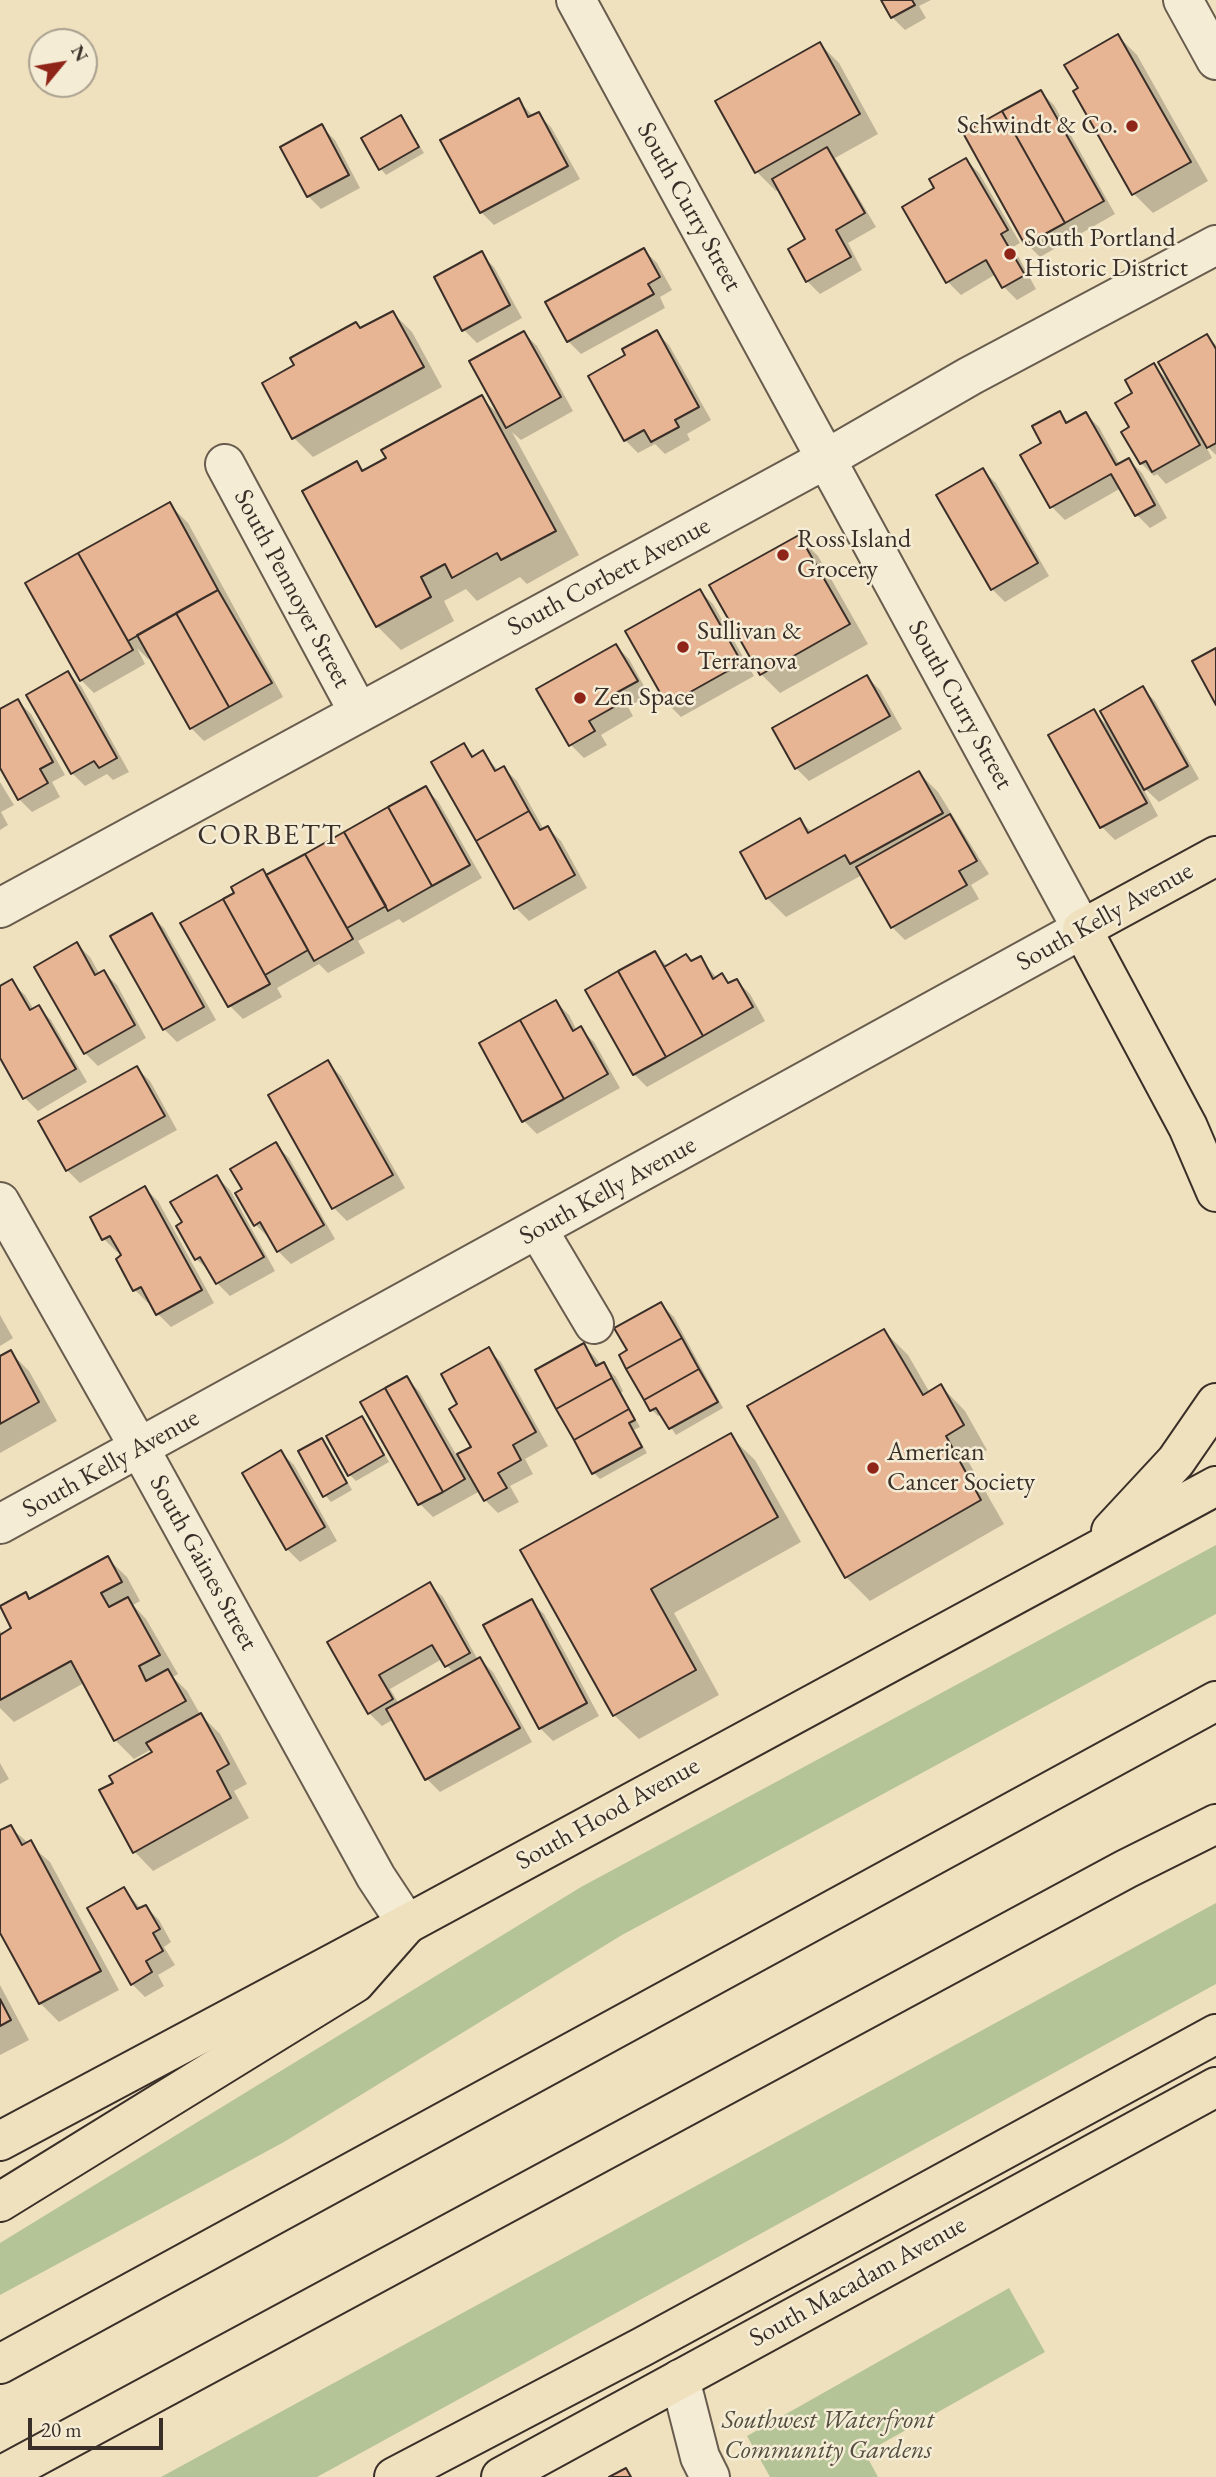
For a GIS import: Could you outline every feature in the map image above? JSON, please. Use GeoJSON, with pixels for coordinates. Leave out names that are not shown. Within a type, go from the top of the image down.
{"type":"FeatureCollection","features":[{"type":"Feature","properties":{"kind":"main road","name":"South Kelly Avenue"},"geometry":{"type":"LineString","coordinates":[[1082,929],[1216,856]]}},
{"type":"Feature","properties":{"kind":"main road","name":"South Curry Street"},"geometry":{"type":"LineString","coordinates":[[1082,929],[1188,1127],[1216,1192]]}},
{"type":"Feature","properties":{"kind":"main road"},"geometry":{"type":"LineString","coordinates":[[1088,1556],[1176,1461],[1216,1403]]}},
{"type":"Feature","properties":{"kind":"main road","name":"South Hood Avenue"},"geometry":{"type":"LineString","coordinates":[[0,2141],[1216,1486]]}},
{"type":"Feature","properties":{"kind":"main road"},"geometry":{"type":"LineString","coordinates":[[0,2364],[1216,1701]]}},
{"type":"Feature","properties":{"kind":"main road"},"geometry":{"type":"LineString","coordinates":[[0,2476],[1101,1882],[1216,1824]]}},
{"type":"Feature","properties":{"kind":"main road"},"geometry":{"type":"LineString","coordinates":[[0,2202],[355,1983],[407,1924]]}},
{"type":"Feature","properties":{"kind":"main road"},"geometry":{"type":"LineString","coordinates":[[394,2477],[642,2347],[1216,2034]]}},
{"type":"Feature","properties":{"kind":"main road","name":"South Macadam Avenue"},"geometry":{"type":"LineString","coordinates":[[501,2477],[1216,2087]]}},
{"type":"Feature","properties":{"kind":"street","name":"South Curry Street"},"geometry":{"type":"LineString","coordinates":[[576,0],[1082,929]]}},
{"type":"Feature","properties":{"kind":"street"},"geometry":{"type":"LineString","coordinates":[[1183,0],[1216,60]]}},
{"type":"Feature","properties":{"kind":"street","name":"South Corbett Avenue"},"geometry":{"type":"LineString","coordinates":[[0,908],[826,459],[970,376],[1216,245]]}},
{"type":"Feature","properties":{"kind":"street","name":"South Pennoyer Street"},"geometry":{"type":"LineString","coordinates":[[225,464],[359,713]]}},
{"type":"Feature","properties":{"kind":"street","name":"South Kelly Avenue"},"geometry":{"type":"LineString","coordinates":[[0,1524],[1082,929]]}},
{"type":"Feature","properties":{"kind":"street","name":"South Gaines Street"},"geometry":{"type":"LineString","coordinates":[[0,1202],[140,1449],[376,1877],[407,1924]]}},
{"type":"Feature","properties":{"kind":"street"},"geometry":{"type":"LineString","coordinates":[[537,1230],[594,1324]]}},
{"type":"Feature","properties":{"kind":"street"},"geometry":{"type":"LineString","coordinates":[[680,2379],[700,2457],[709,2477]]}},
{"type":"Feature","properties":{"kind":"green space"},"geometry":{"type":"Polygon","coordinates":[[[1216,1545],[1216,1614],[622,1935],[284,2142],[0,2295],[0,2243],[581,1887],[1216,1545]]]}},
{"type":"Feature","properties":{"kind":"green space"},"geometry":{"type":"Polygon","coordinates":[[[1216,1903],[1216,1984],[317,2477],[161,2477],[1216,1903]]]}},
{"type":"Feature","properties":{"kind":"green space","name":"Southwest Waterfront Community Gardens"},"geometry":{"type":"Polygon","coordinates":[[[1009,2288],[1045,2352],[865,2453],[878,2477],[770,2477],[747,2436],[1009,2288]]]}},
{"type":"Feature","properties":{"kind":"building"},"geometry":{"type":"Polygon","coordinates":[[[881,0],[912,0],[915,5],[891,18],[881,0]]]}},
{"type":"Feature","properties":{"kind":"building","name":"Schwindt & Co."},"geometry":{"type":"Polygon","coordinates":[[[1118,34],[1191,162],[1132,195],[1073,91],[1078,88],[1064,65],[1118,34]]]}},
{"type":"Feature","properties":{"kind":"building"},"geometry":{"type":"Polygon","coordinates":[[[820,42],[860,114],[755,173],[715,101],[820,42]]]}},
{"type":"Feature","properties":{"kind":"building"},"geometry":{"type":"Polygon","coordinates":[[[1041,90],[1104,201],[1065,223],[1002,111],[1041,90]]]}},
{"type":"Feature","properties":{"kind":"building"},"geometry":{"type":"Polygon","coordinates":[[[519,98],[528,117],[539,112],[568,166],[480,213],[440,140],[519,98]]]}},
{"type":"Feature","properties":{"kind":"building"},"geometry":{"type":"Polygon","coordinates":[[[1002,111],[1065,223],[1025,245],[963,133],[1002,111]]]}},
{"type":"Feature","properties":{"kind":"building"},"geometry":{"type":"Polygon","coordinates":[[[401,115],[419,147],[379,170],[361,138],[401,115]]]}},
{"type":"Feature","properties":{"kind":"building"},"geometry":{"type":"Polygon","coordinates":[[[322,124],[349,175],[307,197],[280,147],[322,124]]]}},
{"type":"Feature","properties":{"kind":"building"},"geometry":{"type":"Polygon","coordinates":[[[827,147],[865,213],[836,230],[851,257],[806,282],[788,249],[805,239],[772,179],[827,147]]]}},
{"type":"Feature","properties":{"kind":"building"},"geometry":{"type":"Polygon","coordinates":[[[966,158],[1008,230],[1001,234],[1025,275],[1002,288],[986,260],[946,283],[902,207],[934,188],[929,179],[966,158]]]}},
{"type":"Feature","properties":{"kind":"building"},"geometry":{"type":"Polygon","coordinates":[[[644,248],[660,277],[648,284],[654,294],[567,342],[545,302],[644,248]]]}},
{"type":"Feature","properties":{"kind":"building"},"geometry":{"type":"Polygon","coordinates":[[[482,251],[510,305],[462,331],[434,277],[482,251]]]}},
{"type":"Feature","properties":{"kind":"building"},"geometry":{"type":"Polygon","coordinates":[[[393,311],[424,367],[292,439],[262,383],[294,365],[290,358],[356,322],[360,328],[393,311]]]}},
{"type":"Feature","properties":{"kind":"building"},"geometry":{"type":"Polygon","coordinates":[[[657,330],[699,407],[675,420],[679,427],[651,442],[644,430],[624,441],[588,376],[625,355],[622,349],[657,330]]]}},
{"type":"Feature","properties":{"kind":"building"},"geometry":{"type":"Polygon","coordinates":[[[524,331],[561,397],[506,428],[469,361],[524,331]]]}},
{"type":"Feature","properties":{"kind":"building"},"geometry":{"type":"Polygon","coordinates":[[[1207,334],[1216,349],[1216,443],[1207,448],[1158,362],[1207,334]]]}},
{"type":"Feature","properties":{"kind":"building"},"geometry":{"type":"Polygon","coordinates":[[[1154,363],[1200,445],[1152,472],[1146,461],[1140,464],[1121,432],[1129,427],[1115,403],[1132,393],[1125,380],[1154,363]]]}},
{"type":"Feature","properties":{"kind":"building"},"geometry":{"type":"Polygon","coordinates":[[[482,395],[556,531],[501,560],[497,553],[452,578],[445,564],[421,577],[431,597],[376,627],[302,491],[357,461],[362,471],[386,458],[381,450],[482,395]]]}},
{"type":"Feature","properties":{"kind":"building"},"geometry":{"type":"Polygon","coordinates":[[[1060,411],[1066,423],[1086,412],[1116,465],[1129,458],[1155,505],[1135,516],[1111,474],[1050,508],[1020,455],[1041,443],[1032,426],[1060,411]]]}},
{"type":"Feature","properties":{"kind":"building"},"geometry":{"type":"Polygon","coordinates":[[[983,468],[1038,563],[991,590],[936,495],[983,468]]]}},
{"type":"Feature","properties":{"kind":"building"},"geometry":{"type":"Polygon","coordinates":[[[170,502],[218,590],[128,641],[78,553],[170,502]]]}},
{"type":"Feature","properties":{"kind":"building"},"geometry":{"type":"Polygon","coordinates":[[[799,535],[850,624],[760,675],[709,585],[799,535]]]}},
{"type":"Feature","properties":{"kind":"building"},"geometry":{"type":"Polygon","coordinates":[[[78,553],[133,650],[80,681],[25,583],[78,553]]]}},
{"type":"Feature","properties":{"kind":"building","name":"Sullivan & Terranova"},"geometry":{"type":"Polygon","coordinates":[[[700,589],[742,663],[667,705],[625,631],[700,589]]]}},
{"type":"Feature","properties":{"kind":"building"},"geometry":{"type":"Polygon","coordinates":[[[218,590],[272,683],[229,707],[176,613],[218,590]]]}},
{"type":"Feature","properties":{"kind":"building"},"geometry":{"type":"Polygon","coordinates":[[[176,613],[229,707],[190,729],[137,635],[176,613]]]}},
{"type":"Feature","properties":{"kind":"building","name":"Zen Space"},"geometry":{"type":"Polygon","coordinates":[[[616,644],[638,681],[616,693],[621,703],[589,721],[595,731],[569,746],[536,689],[616,644]]]}},
{"type":"Feature","properties":{"kind":"building"},"geometry":{"type":"Polygon","coordinates":[[[1216,648],[1216,705],[1192,661],[1216,648]]]}},
{"type":"Feature","properties":{"kind":"building"},"geometry":{"type":"Polygon","coordinates":[[[68,671],[117,758],[99,768],[94,761],[71,774],[26,695],[68,671]]]}},
{"type":"Feature","properties":{"kind":"building"},"geometry":{"type":"Polygon","coordinates":[[[867,675],[890,716],[795,769],[772,728],[867,675]]]}},
{"type":"Feature","properties":{"kind":"building"},"geometry":{"type":"Polygon","coordinates":[[[1143,686],[1188,766],[1144,790],[1100,711],[1143,686]]]}},
{"type":"Feature","properties":{"kind":"building"},"geometry":{"type":"Polygon","coordinates":[[[18,699],[53,762],[40,769],[48,783],[18,800],[0,768],[0,709],[18,699]]]}},
{"type":"Feature","properties":{"kind":"building"},"geometry":{"type":"Polygon","coordinates":[[[1094,709],[1147,803],[1100,828],[1048,735],[1094,709]]]}},
{"type":"Feature","properties":{"kind":"building"},"geometry":{"type":"Polygon","coordinates":[[[464,743],[472,757],[483,750],[495,771],[504,766],[529,811],[476,841],[431,762],[464,743]]]}},
{"type":"Feature","properties":{"kind":"building"},"geometry":{"type":"Polygon","coordinates":[[[919,771],[943,813],[850,864],[845,855],[766,899],[740,852],[800,818],[808,833],[919,771]]]}},
{"type":"Feature","properties":{"kind":"building"},"geometry":{"type":"Polygon","coordinates":[[[426,786],[470,865],[432,886],[388,807],[426,786]]]}},
{"type":"Feature","properties":{"kind":"building"},"geometry":{"type":"Polygon","coordinates":[[[388,807],[432,886],[388,911],[344,832],[388,807]]]}},
{"type":"Feature","properties":{"kind":"building"},"geometry":{"type":"Polygon","coordinates":[[[529,811],[540,830],[548,826],[575,875],[514,909],[476,841],[529,811]]]}},
{"type":"Feature","properties":{"kind":"building"},"geometry":{"type":"Polygon","coordinates":[[[950,814],[977,861],[959,871],[967,885],[891,928],[856,867],[950,814]]]}},
{"type":"Feature","properties":{"kind":"building"},"geometry":{"type":"Polygon","coordinates":[[[344,832],[386,906],[347,928],[305,854],[344,832]]]}},
{"type":"Feature","properties":{"kind":"building"},"geometry":{"type":"Polygon","coordinates":[[[305,854],[353,939],[314,961],[266,875],[305,854]]]}},
{"type":"Feature","properties":{"kind":"building"},"geometry":{"type":"Polygon","coordinates":[[[263,869],[308,950],[265,975],[223,899],[234,893],[231,887],[263,869]]]}},
{"type":"Feature","properties":{"kind":"building"},"geometry":{"type":"Polygon","coordinates":[[[223,899],[270,984],[228,1007],[180,923],[223,899]]]}},
{"type":"Feature","properties":{"kind":"building"},"geometry":{"type":"Polygon","coordinates":[[[152,913],[204,1007],[163,1030],[110,936],[152,913]]]}},
{"type":"Feature","properties":{"kind":"building"},"geometry":{"type":"Polygon","coordinates":[[[77,942],[95,975],[104,970],[135,1025],[84,1054],[34,967],[77,942]]]}},
{"type":"Feature","properties":{"kind":"building"},"geometry":{"type":"Polygon","coordinates":[[[655,951],[703,1036],[666,1057],[618,971],[655,951]]]}},
{"type":"Feature","properties":{"kind":"building"},"geometry":{"type":"Polygon","coordinates":[[[686,954],[691,961],[701,956],[713,979],[722,973],[728,983],[737,979],[753,1007],[703,1036],[664,967],[686,954]]]}},
{"type":"Feature","properties":{"kind":"building"},"geometry":{"type":"Polygon","coordinates":[[[618,971],[666,1057],[633,1075],[585,990],[618,971]]]}},
{"type":"Feature","properties":{"kind":"building"},"geometry":{"type":"Polygon","coordinates":[[[12,979],[30,1010],[39,1005],[76,1069],[23,1099],[0,1058],[0,986],[12,979]]]}},
{"type":"Feature","properties":{"kind":"building"},"geometry":{"type":"Polygon","coordinates":[[[556,1000],[573,1031],[581,1026],[608,1074],[564,1099],[520,1020],[556,1000]]]}},
{"type":"Feature","properties":{"kind":"building"},"geometry":{"type":"Polygon","coordinates":[[[520,1020],[564,1099],[522,1122],[479,1043],[520,1020]]]}},
{"type":"Feature","properties":{"kind":"building"},"geometry":{"type":"Polygon","coordinates":[[[328,1060],[393,1175],[332,1209],[268,1095],[328,1060]]]}},
{"type":"Feature","properties":{"kind":"building"},"geometry":{"type":"Polygon","coordinates":[[[137,1066],[165,1116],[66,1171],[38,1121],[137,1066]]]}},
{"type":"Feature","properties":{"kind":"building"},"geometry":{"type":"Polygon","coordinates":[[[276,1142],[324,1225],[277,1252],[260,1222],[254,1226],[235,1193],[242,1189],[230,1169],[276,1142]]]}},
{"type":"Feature","properties":{"kind":"building"},"geometry":{"type":"Polygon","coordinates":[[[217,1175],[264,1257],[216,1284],[200,1257],[195,1260],[176,1226],[182,1222],[170,1202],[217,1175]]]}},
{"type":"Feature","properties":{"kind":"building"},"geometry":{"type":"Polygon","coordinates":[[[145,1186],[202,1290],[156,1315],[141,1287],[133,1291],[116,1259],[121,1255],[110,1236],[102,1240],[90,1217],[145,1186]]]}},
{"type":"Feature","properties":{"kind":"building"},"geometry":{"type":"Polygon","coordinates":[[[661,1302],[682,1338],[626,1369],[619,1355],[627,1350],[614,1328],[661,1302]]]}},
{"type":"Feature","properties":{"kind":"building","name":"American Cancer Society"},"geometry":{"type":"Polygon","coordinates":[[[884,1329],[923,1395],[941,1384],[964,1425],[946,1436],[981,1500],[845,1578],[747,1406],[884,1329]]]}},
{"type":"Feature","properties":{"kind":"building"},"geometry":{"type":"Polygon","coordinates":[[[682,1338],[699,1369],[644,1400],[626,1369],[682,1338]]]}},
{"type":"Feature","properties":{"kind":"building"},"geometry":{"type":"Polygon","coordinates":[[[584,1343],[596,1366],[604,1362],[612,1378],[556,1409],[535,1370],[584,1343]]]}},
{"type":"Feature","properties":{"kind":"building"},"geometry":{"type":"Polygon","coordinates":[[[489,1347],[536,1432],[513,1445],[521,1460],[498,1473],[507,1488],[484,1501],[457,1454],[471,1447],[449,1409],[457,1404],[441,1374],[489,1347]]]}},
{"type":"Feature","properties":{"kind":"building"},"geometry":{"type":"Polygon","coordinates":[[[11,1350],[39,1402],[0,1424],[0,1356],[11,1350]]]}},
{"type":"Feature","properties":{"kind":"building"},"geometry":{"type":"Polygon","coordinates":[[[699,1369],[718,1402],[669,1429],[656,1408],[650,1411],[644,1400],[699,1369]]]}},
{"type":"Feature","properties":{"kind":"building"},"geometry":{"type":"Polygon","coordinates":[[[407,1376],[465,1479],[443,1492],[385,1388],[407,1376]]]}},
{"type":"Feature","properties":{"kind":"building"},"geometry":{"type":"Polygon","coordinates":[[[612,1378],[629,1409],[574,1440],[556,1409],[612,1378]]]}},
{"type":"Feature","properties":{"kind":"building"},"geometry":{"type":"Polygon","coordinates":[[[385,1388],[443,1492],[418,1505],[360,1402],[385,1388]]]}},
{"type":"Feature","properties":{"kind":"building"},"geometry":{"type":"Polygon","coordinates":[[[629,1409],[635,1420],[629,1423],[642,1447],[592,1474],[574,1440],[629,1409]]]}},
{"type":"Feature","properties":{"kind":"building"},"geometry":{"type":"Polygon","coordinates":[[[362,1416],[384,1455],[348,1476],[326,1436],[362,1416]]]}},
{"type":"Feature","properties":{"kind":"building"},"geometry":{"type":"Polygon","coordinates":[[[731,1433],[778,1517],[651,1589],[696,1670],[613,1716],[520,1550],[731,1433]]]}},
{"type":"Feature","properties":{"kind":"building"},"geometry":{"type":"Polygon","coordinates":[[[322,1438],[347,1483],[323,1497],[298,1451],[322,1438]]]}},
{"type":"Feature","properties":{"kind":"building"},"geometry":{"type":"Polygon","coordinates":[[[281,1450],[325,1527],[286,1550],[242,1473],[281,1450]]]}},
{"type":"Feature","properties":{"kind":"building"},"geometry":{"type":"Polygon","coordinates":[[[108,1556],[122,1582],[101,1593],[109,1607],[128,1597],[160,1655],[139,1666],[146,1681],[168,1669],[186,1701],[114,1741],[71,1661],[0,1700],[0,1635],[11,1628],[0,1606],[26,1592],[29,1599],[108,1556]]]}},
{"type":"Feature","properties":{"kind":"building"},"geometry":{"type":"Polygon","coordinates":[[[430,1582],[470,1653],[445,1667],[432,1645],[379,1675],[393,1699],[368,1714],[327,1642],[430,1582]]]}},
{"type":"Feature","properties":{"kind":"building"},"geometry":{"type":"Polygon","coordinates":[[[532,1599],[587,1703],[539,1729],[483,1625],[532,1599]]]}},
{"type":"Feature","properties":{"kind":"building"},"geometry":{"type":"Polygon","coordinates":[[[480,1657],[520,1728],[425,1780],[386,1709],[480,1657]]]}},
{"type":"Feature","properties":{"kind":"building"},"geometry":{"type":"Polygon","coordinates":[[[201,1713],[229,1764],[217,1771],[231,1798],[133,1853],[99,1790],[113,1783],[109,1776],[152,1752],[146,1743],[201,1713]]]}},
{"type":"Feature","properties":{"kind":"building"},"geometry":{"type":"Polygon","coordinates":[[[11,1825],[22,1845],[31,1840],[101,1971],[39,2004],[0,1933],[0,1830],[11,1825]]]}},
{"type":"Feature","properties":{"kind":"building"},"geometry":{"type":"Polygon","coordinates":[[[124,1887],[137,1909],[146,1905],[160,1929],[153,1933],[163,1951],[146,1961],[152,1972],[131,1985],[87,1908],[124,1887]]]}},
{"type":"Feature","properties":{"kind":"building"},"geometry":{"type":"Polygon","coordinates":[[[0,1999],[11,2020],[0,2026],[0,1999]]]}},
{"type":"Feature","properties":{"kind":"building"},"geometry":{"type":"Polygon","coordinates":[[[626,2468],[631,2477],[609,2477],[626,2468]]]}},
{"type":"Feature","properties":{"kind":"place","name":"Schwindt & Co."},"geometry":{"type":"Point","coordinates":[1132,126]}},
{"type":"Feature","properties":{"kind":"place","name":"South Portland Historic District"},"geometry":{"type":"Point","coordinates":[1010,254]}},
{"type":"Feature","properties":{"kind":"place","name":"Ross Island Grocery"},"geometry":{"type":"Point","coordinates":[783,555]}},
{"type":"Feature","properties":{"kind":"place","name":"Sullivan & Terranova"},"geometry":{"type":"Point","coordinates":[683,647]}},
{"type":"Feature","properties":{"kind":"place","name":"Zen Space"},"geometry":{"type":"Point","coordinates":[580,698]}},
{"type":"Feature","properties":{"kind":"place","name":"American Cancer Society"},"geometry":{"type":"Point","coordinates":[873,1468]}},
{"type":"Feature","properties":{"kind":"district","name":"CORBETT"},"geometry":{"type":"Point","coordinates":[270,836]}}]}
